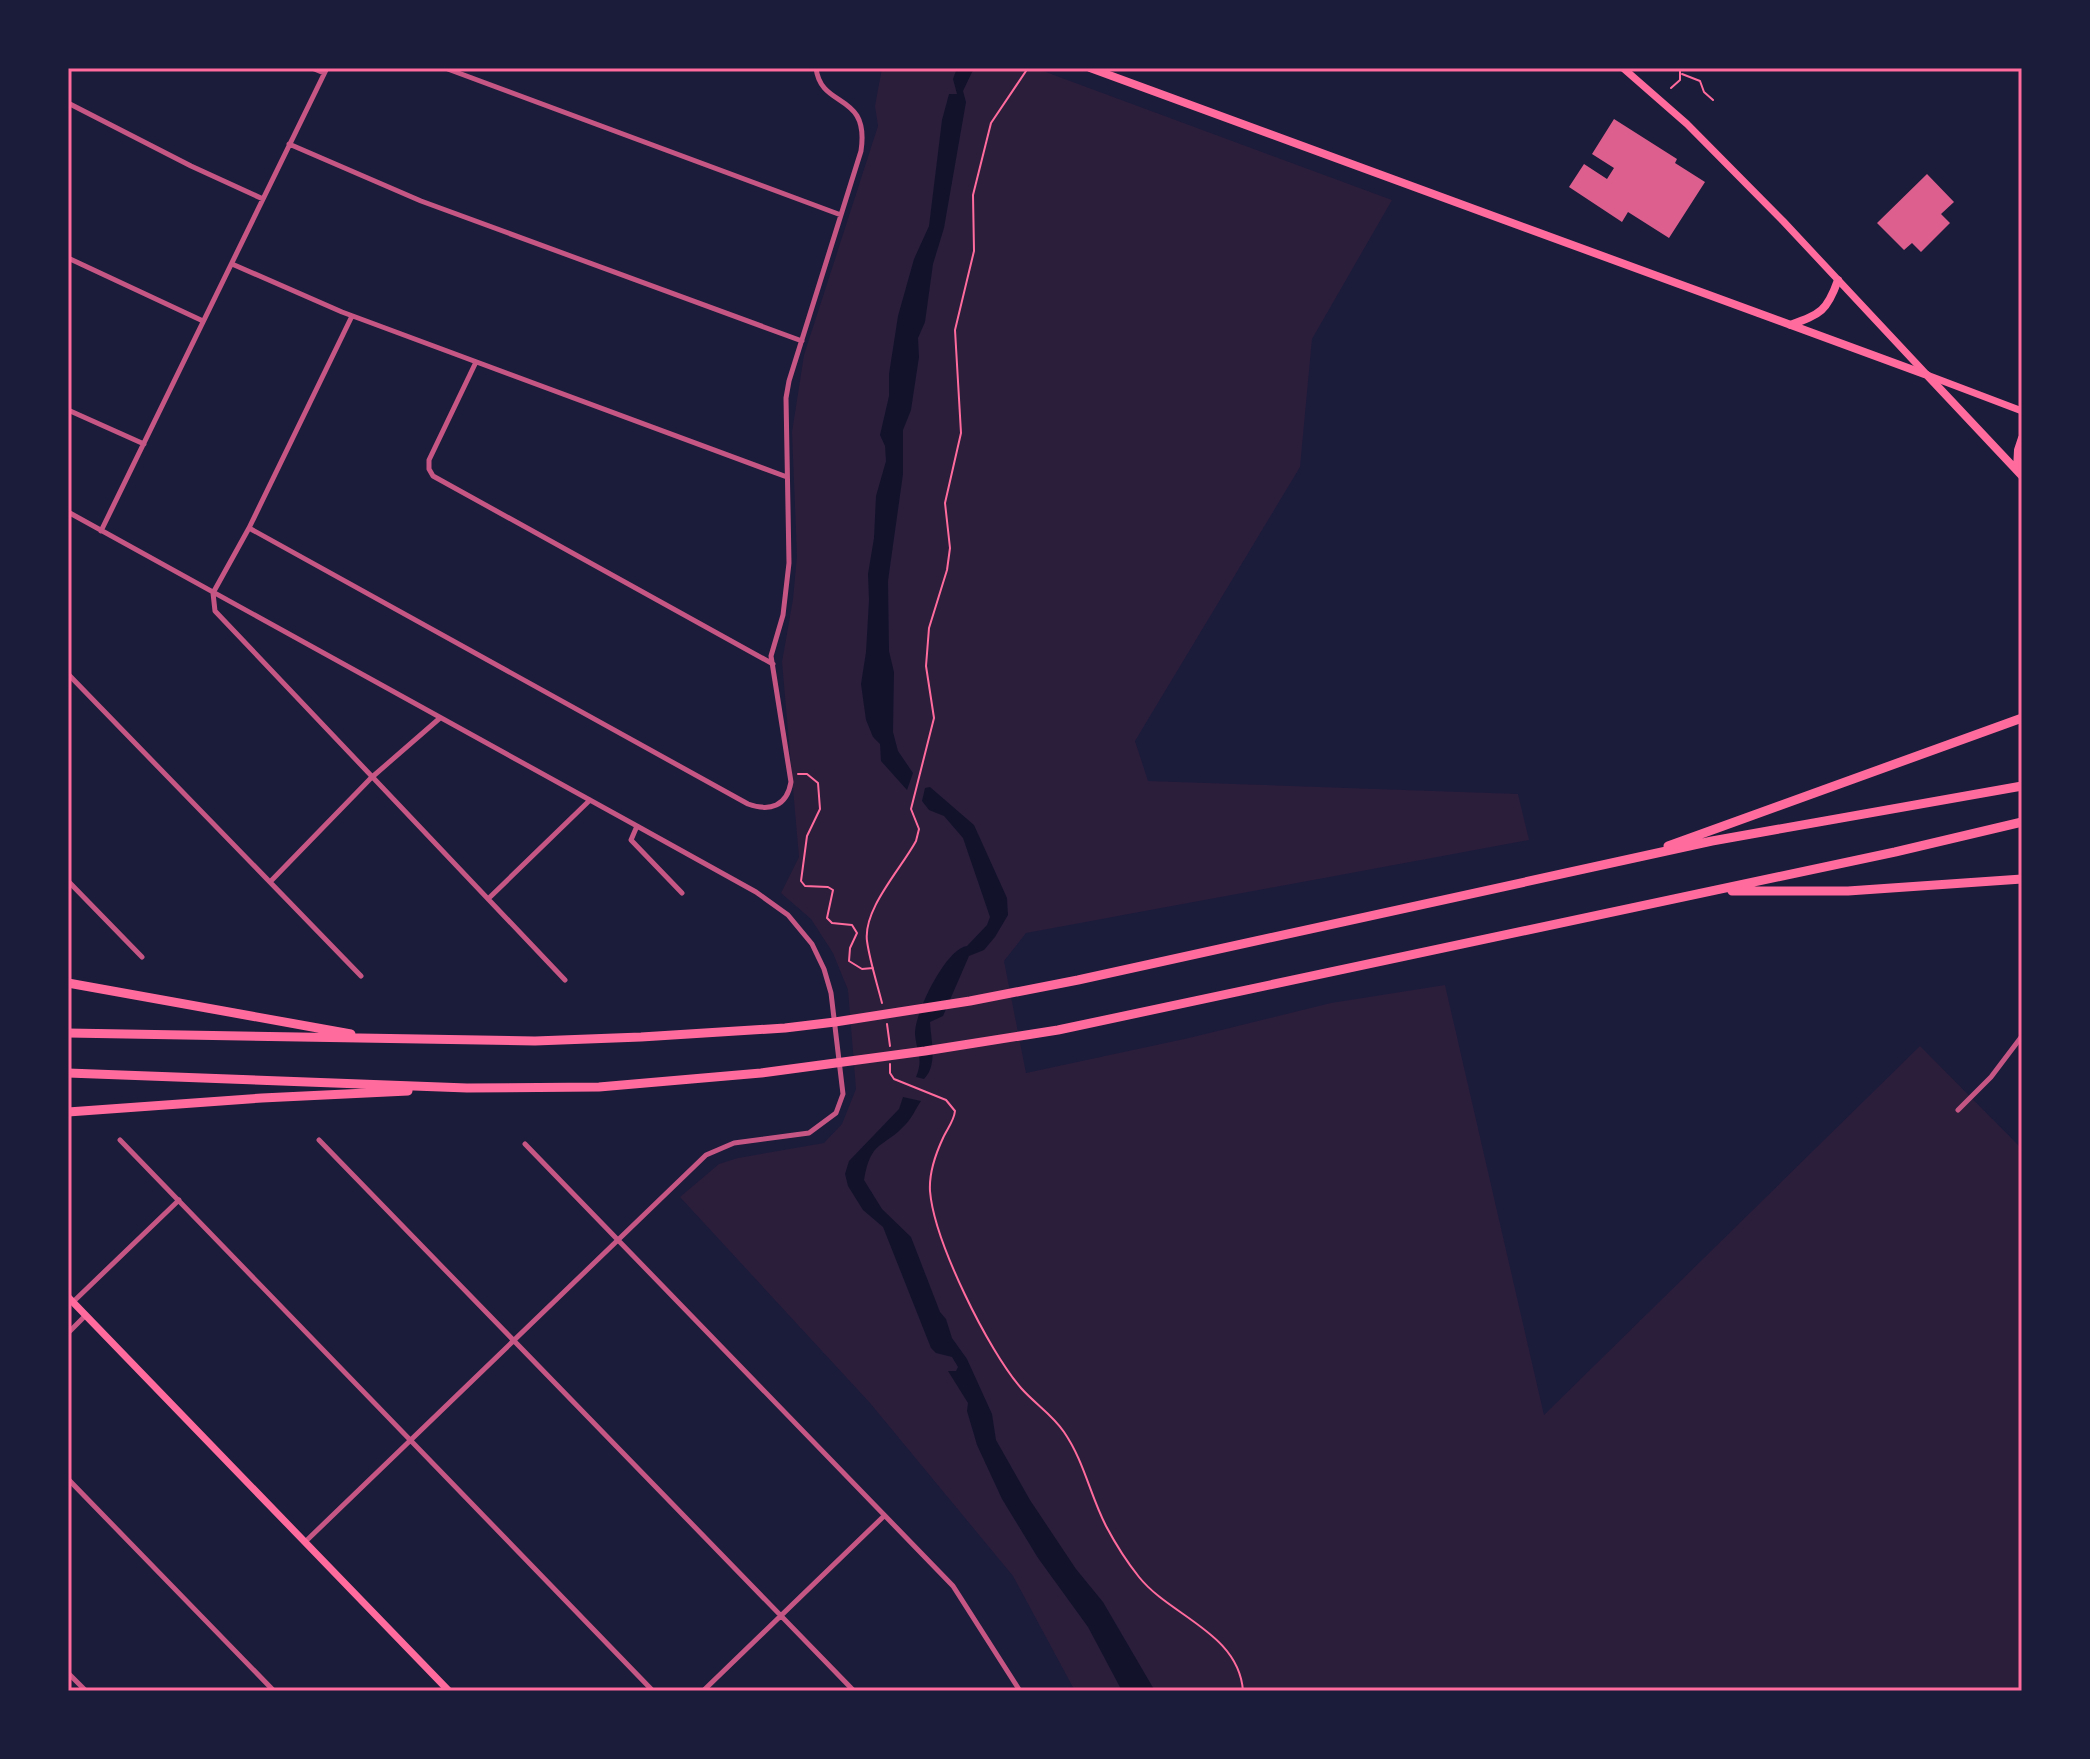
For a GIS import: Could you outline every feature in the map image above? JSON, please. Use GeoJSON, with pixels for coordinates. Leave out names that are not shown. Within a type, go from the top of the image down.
{"type":"FeatureCollection","features":[{"type":"Feature","properties":{"kind":"highway"},"geometry":{"type":"LineString","coordinates":[[1632,859],[2022,718]]}},
{"type":"Feature","properties":{"kind":"highway"},"geometry":{"type":"LineString","coordinates":[[68,1033],[535,1041],[795,1027],[1019,991],[1837,817],[2022,786]]}},
{"type":"Feature","properties":{"kind":"highway"},"geometry":{"type":"LineString","coordinates":[[68,1112],[467,1088],[599,1087],[802,1067],[1120,1017],[2022,822]]}},
{"type":"Feature","properties":{"kind":"highway"},"geometry":{"type":"LineString","coordinates":[[1713,891],[1848,891],[2022,879]]}},
{"type":"Feature","properties":{"kind":"highway"},"geometry":{"type":"LineString","coordinates":[[68,983],[374,1039]]}},
{"type":"Feature","properties":{"kind":"highway"},"geometry":{"type":"LineString","coordinates":[[68,1073],[467,1088]]}},
{"type":"Feature","properties":{"kind":"main road"},"geometry":{"type":"LineString","coordinates":[[1623,68],[1687,124],[2019,473]]}},
{"type":"Feature","properties":{"kind":"main road"},"geometry":{"type":"LineString","coordinates":[[1094,70],[2022,411]]}},
{"type":"Feature","properties":{"kind":"main road"},"geometry":{"type":"LineString","coordinates":[[1790,325],[1818,315],[1827,308],[1838,280]]}},
{"type":"Feature","properties":{"kind":"main road"},"geometry":{"type":"LineString","coordinates":[[2019,473],[2017,456],[2022,438]]}},
{"type":"Feature","properties":{"kind":"main road"},"geometry":{"type":"LineString","coordinates":[[71,1299],[449,1691]]}},
{"type":"Feature","properties":{"kind":"street"},"geometry":{"type":"LineString","coordinates":[[101,531],[325,71],[312,68]]}},
{"type":"Feature","properties":{"kind":"street"},"geometry":{"type":"LineString","coordinates":[[445,68],[842,215]]}},
{"type":"Feature","properties":{"kind":"street"},"geometry":{"type":"LineString","coordinates":[[249,528],[748,804],[764,809],[778,805],[789,790],[771,656],[788,584],[786,398],[861,151],[863,128],[854,110],[820,83],[816,68]]}},
{"type":"Feature","properties":{"kind":"street"},"geometry":{"type":"LineString","coordinates":[[68,103],[263,199]]}},
{"type":"Feature","properties":{"kind":"street"},"geometry":{"type":"LineString","coordinates":[[289,144],[421,201],[802,341]]}},
{"type":"Feature","properties":{"kind":"street"},"geometry":{"type":"LineString","coordinates":[[68,258],[203,321]]}},
{"type":"Feature","properties":{"kind":"street"},"geometry":{"type":"LineString","coordinates":[[232,264],[352,316],[787,477]]}},
{"type":"Feature","properties":{"kind":"street"},"geometry":{"type":"LineString","coordinates":[[352,316],[249,528],[213,593],[215,611],[565,980]]}},
{"type":"Feature","properties":{"kind":"street"},"geometry":{"type":"LineString","coordinates":[[476,362],[429,460],[433,476],[773,664]]}},
{"type":"Feature","properties":{"kind":"street"},"geometry":{"type":"LineString","coordinates":[[68,410],[144,444]]}},
{"type":"Feature","properties":{"kind":"street"},"geometry":{"type":"LineString","coordinates":[[68,512],[756,892],[788,915],[812,944],[828,982],[843,1085],[836,1113],[809,1133],[734,1143],[720,1147],[697,1163],[305,1542]]}},
{"type":"Feature","properties":{"kind":"street"},"geometry":{"type":"LineString","coordinates":[[68,674],[361,976]]}},
{"type":"Feature","properties":{"kind":"street"},"geometry":{"type":"LineString","coordinates":[[270,882],[371,778],[440,718]]}},
{"type":"Feature","properties":{"kind":"street"},"geometry":{"type":"LineString","coordinates":[[488,899],[590,800]]}},
{"type":"Feature","properties":{"kind":"street"},"geometry":{"type":"LineString","coordinates":[[637,826],[631,840],[682,893]]}},
{"type":"Feature","properties":{"kind":"street"},"geometry":{"type":"LineString","coordinates":[[68,881],[142,957]]}},
{"type":"Feature","properties":{"kind":"street"},"geometry":{"type":"LineString","coordinates":[[1958,1110],[1991,1077],[2022,1036]]}},
{"type":"Feature","properties":{"kind":"street"},"geometry":{"type":"LineString","coordinates":[[120,1140],[653,1691]]}},
{"type":"Feature","properties":{"kind":"street"},"geometry":{"type":"LineString","coordinates":[[319,1140],[854,1691]]}},
{"type":"Feature","properties":{"kind":"street"},"geometry":{"type":"LineString","coordinates":[[525,1144],[962,1597],[1020,1691]]}},
{"type":"Feature","properties":{"kind":"street"},"geometry":{"type":"LineString","coordinates":[[71,1299],[179,1200]]}},
{"type":"Feature","properties":{"kind":"street"},"geometry":{"type":"LineString","coordinates":[[68,1333],[86,1315]]}},
{"type":"Feature","properties":{"kind":"street"},"geometry":{"type":"LineString","coordinates":[[68,1479],[274,1691]]}},
{"type":"Feature","properties":{"kind":"street"},"geometry":{"type":"LineString","coordinates":[[703,1691],[884,1516]]}},
{"type":"Feature","properties":{"kind":"street"},"geometry":{"type":"LineString","coordinates":[[68,1673],[86,1691]]}},
{"type":"Feature","properties":{"kind":"path"},"geometry":{"type":"LineString","coordinates":[[883,1010],[867,939],[868,925],[872,910],[916,841],[919,829],[911,809],[934,718],[926,666],[929,628],[947,570],[950,548],[945,503],[961,433],[955,330],[974,251],[973,195],[991,123],[1028,68]]}},
{"type":"Feature","properties":{"kind":"path"},"geometry":{"type":"LineString","coordinates":[[1671,88],[1680,80],[1680,68]]}},
{"type":"Feature","properties":{"kind":"path"},"geometry":{"type":"LineString","coordinates":[[1682,74],[1700,81],[1704,92],[1713,100]]}},
{"type":"Feature","properties":{"kind":"path"},"geometry":{"type":"LineString","coordinates":[[789,773],[807,774],[818,783],[820,794],[820,809],[807,836],[801,881],[805,886],[833,890],[827,918],[832,923],[852,925],[857,933],[848,955],[849,961],[862,969],[873,968]]}},
{"type":"Feature","properties":{"kind":"path"},"geometry":{"type":"LineString","coordinates":[[887,1024],[890,1050]]}},
{"type":"Feature","properties":{"kind":"path"},"geometry":{"type":"LineString","coordinates":[[890,1061],[890,1073],[901,1083],[946,1100],[955,1111],[933,1168],[930,1189],[934,1213],[948,1252],[973,1311],[993,1348],[1022,1390],[1047,1411],[1065,1433],[1086,1474],[1106,1526],[1140,1579],[1205,1629],[1223,1648],[1234,1664],[1243,1691]]}},
{"type":"Feature","properties":{"kind":"shaded area"},"geometry":{"type":"Polygon","coordinates":[[[882,68],[1035,68],[1392,200],[1312,339],[1300,467],[1135,741],[1148,781],[1518,794],[1529,840],[1026,933],[1004,961],[1026,1073],[1331,1003],[1445,985],[1544,1415],[1920,1046],[2022,1149],[2022,1691],[1075,1691],[1013,1576],[870,1403],[680,1197],[719,1164],[824,1143],[842,1124],[856,1089],[848,990],[833,953],[811,919],[781,893],[799,857],[782,662],[797,556],[792,432],[804,355],[878,126],[875,106],[882,68]]]}},
{"type":"Feature","properties":{"kind":"shaded area"},"geometry":{"type":"Polygon","coordinates":[[[957,68],[974,68],[963,91],[966,102],[944,228],[933,264],[925,322],[918,338],[919,357],[911,410],[903,430],[903,474],[888,581],[889,651],[894,672],[893,732],[898,751],[913,773],[907,790],[881,761],[880,744],[873,737],[866,720],[861,684],[866,652],[868,574],[876,496],[886,461],[880,435],[889,396],[889,374],[898,316],[914,259],[929,226],[942,120],[949,94],[957,94],[953,79],[957,68]]]}},
{"type":"Feature","properties":{"kind":"shaded area"},"geometry":{"type":"Polygon","coordinates":[[[930,787],[974,825],[1007,898],[1008,915],[984,950],[969,956],[943,1016],[930,1022],[932,1060],[924,1079],[916,1077],[919,1060],[915,1034],[925,998],[941,969],[987,925],[990,917],[963,838],[944,816],[929,810],[922,801],[925,788],[930,787]]]}},
{"type":"Feature","properties":{"kind":"shaded area"},"geometry":{"type":"Polygon","coordinates":[[[903,1097],[921,1101],[906,1124],[874,1151],[864,1180],[882,1209],[911,1237],[940,1312],[946,1319],[952,1338],[967,1359],[992,1414],[996,1440],[1030,1500],[1076,1569],[1103,1602],[1155,1691],[1122,1691],[1088,1627],[1038,1558],[1002,1499],[977,1445],[967,1411],[968,1403],[948,1371],[956,1371],[958,1367],[952,1357],[936,1353],[931,1348],[883,1227],[863,1210],[848,1186],[845,1174],[849,1161],[899,1109],[903,1097]]]}},
{"type":"Feature","properties":{"kind":"building"},"geometry":{"type":"Polygon","coordinates":[[[1614,119],[1677,159],[1675,163],[1705,182],[1669,238],[1628,212],[1622,222],[1569,187],[1584,164],[1607,179],[1614,168],[1592,154],[1614,119]]]}},
{"type":"Feature","properties":{"kind":"building"},"geometry":{"type":"Polygon","coordinates":[[[1927,174],[1954,202],[1941,214],[1950,223],[1921,252],[1912,243],[1904,250],[1877,223],[1927,174]]]}}]}
